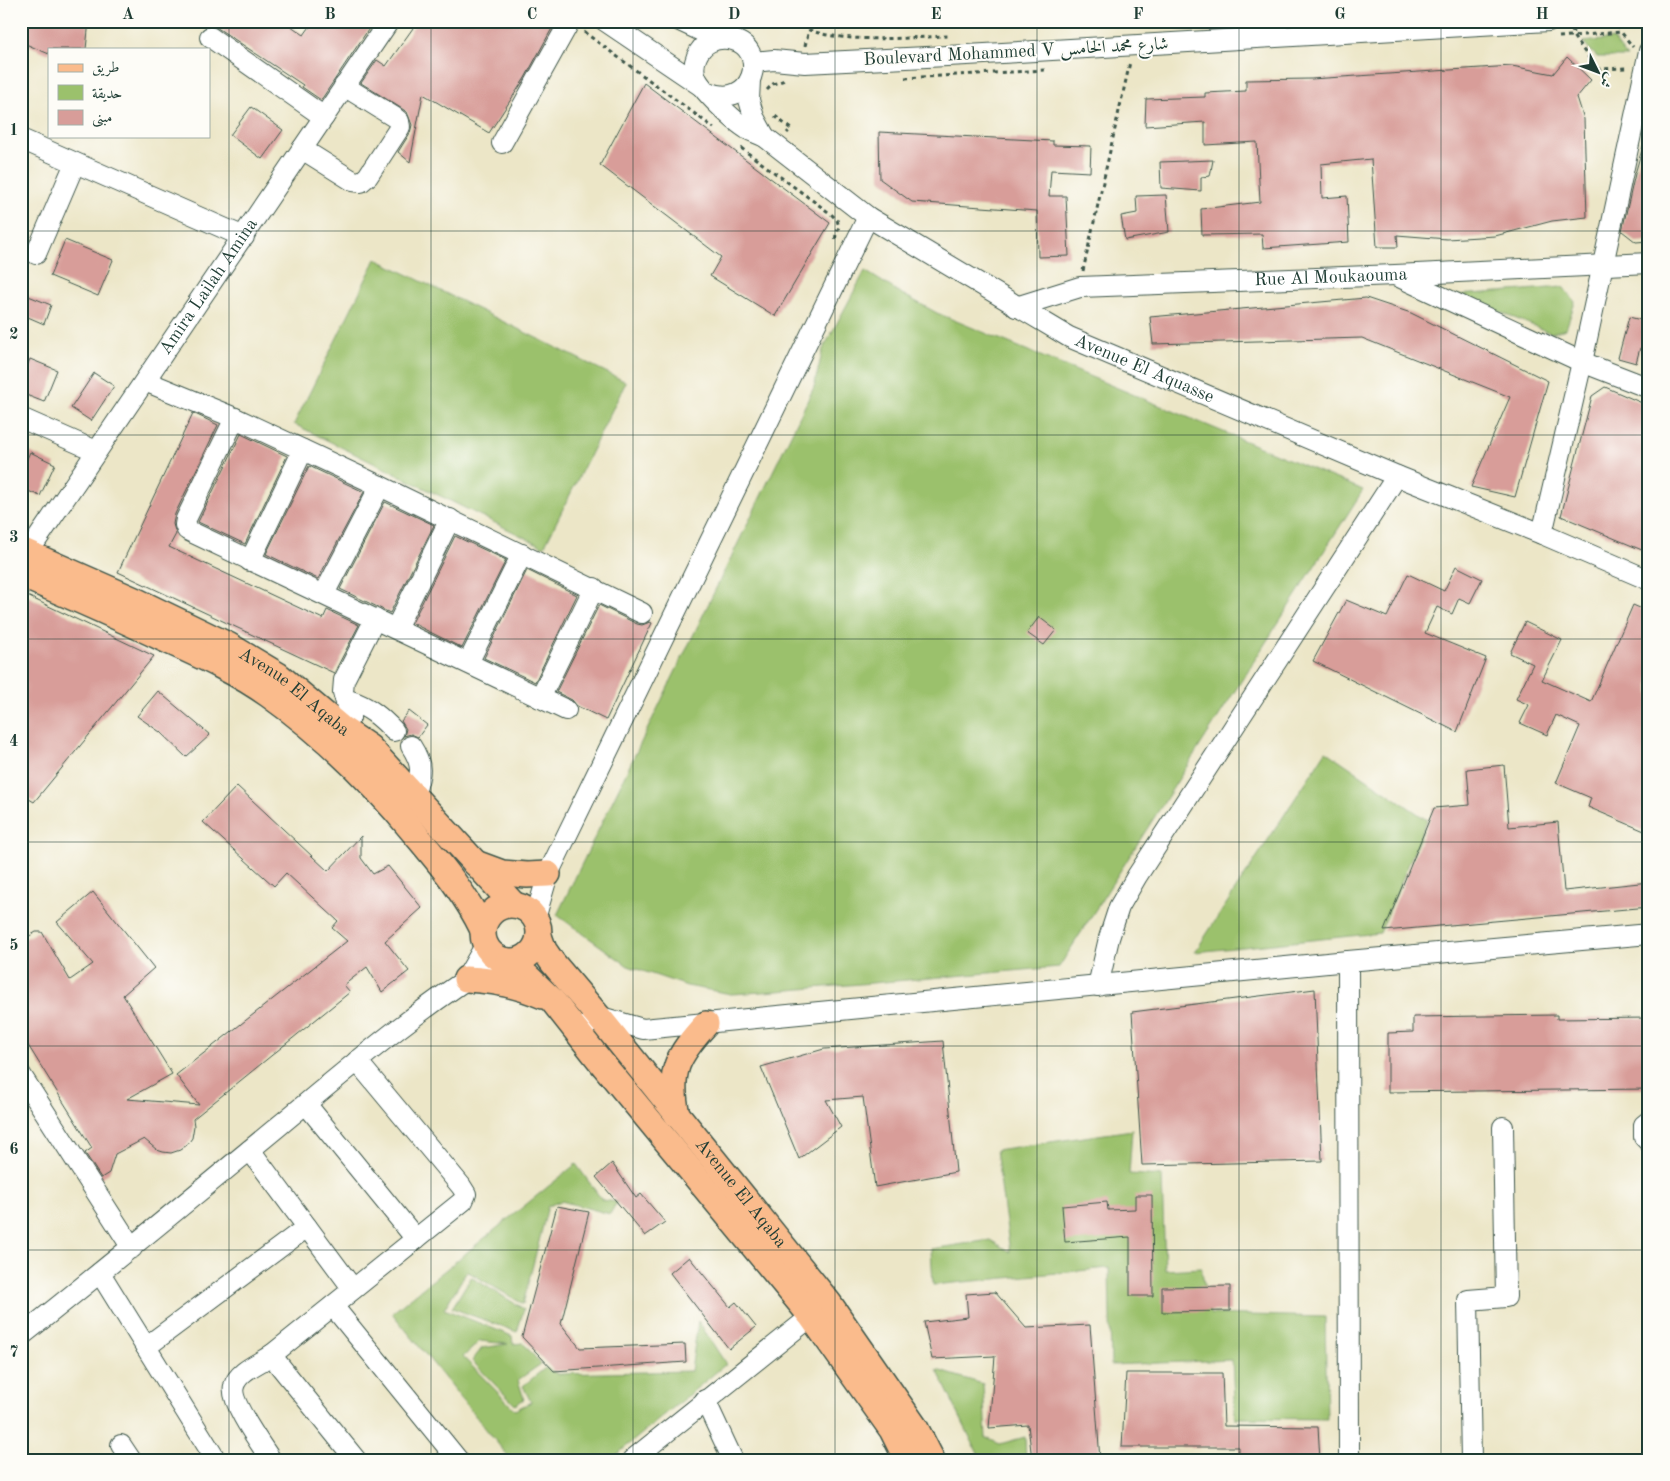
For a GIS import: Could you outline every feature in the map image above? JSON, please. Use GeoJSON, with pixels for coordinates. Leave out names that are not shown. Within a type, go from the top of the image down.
{"type":"FeatureCollection","features":[{"type":"Feature","properties":{"kind":"main road","name":"Avenue El Aqaba"},"geometry":{"type":"LineString","coordinates":[[23,560],[139,602],[228,645],[278,675],[346,723],[414,795],[474,863],[528,917],[544,950],[553,963],[677,1114],[820,1310],[892,1430],[907,1460]]}},
{"type":"Feature","properties":{"kind":"main road","name":"Avenue El Aqaba"},"geometry":{"type":"LineString","coordinates":[[23,560],[219,664],[268,694],[313,728],[354,766],[398,812],[454,881],[494,948],[528,976],[552,1000],[601,1062],[820,1310],[915,1427],[932,1460]]}},
{"type":"Feature","properties":{"kind":"main road"},"geometry":{"type":"LineString","coordinates":[[474,863],[502,873],[548,874]]}},
{"type":"Feature","properties":{"kind":"main road"},"geometry":{"type":"LineString","coordinates":[[505,906],[528,917],[536,944],[532,952],[517,960],[494,948],[486,922],[490,914],[505,906]]}},
{"type":"Feature","properties":{"kind":"main road"},"geometry":{"type":"LineString","coordinates":[[466,979],[497,982],[528,990],[552,1000]]}},
{"type":"Feature","properties":{"kind":"main road"},"geometry":{"type":"LineString","coordinates":[[677,1114],[672,1092],[675,1069],[686,1046],[706,1024]]}},
{"type":"Feature","properties":{"kind":"street","name":"Amira Lailah Amina"},"geometry":{"type":"LineString","coordinates":[[23,560],[389,21]]}},
{"type":"Feature","properties":{"kind":"street"},"geometry":{"type":"LineString","coordinates":[[605,21],[704,89],[718,96],[728,97],[737,94],[756,79]]}},
{"type":"Feature","properties":{"kind":"street"},"geometry":{"type":"LineString","coordinates":[[680,21],[718,39]]}},
{"type":"Feature","properties":{"kind":"street","name":"Boulevard Mohammed V شارع محمد الخامس"},"geometry":{"type":"LineString","coordinates":[[756,79],[774,60],[814,62],[1549,21]]}},
{"type":"Feature","properties":{"kind":"street"},"geometry":{"type":"LineString","coordinates":[[502,143],[570,22]]}},
{"type":"Feature","properties":{"kind":"street"},"geometry":{"type":"LineString","coordinates":[[210,38],[324,117]]}},
{"type":"Feature","properties":{"kind":"street"},"geometry":{"type":"LineString","coordinates":[[727,38],[736,40],[750,53],[756,79],[749,100],[754,116],[771,142],[728,114],[704,89],[696,77],[694,67],[696,57],[701,48],[709,42],[727,38]]}},
{"type":"Feature","properties":{"kind":"street"},"geometry":{"type":"LineString","coordinates":[[1542,534],[1582,362],[1649,51]]}},
{"type":"Feature","properties":{"kind":"street"},"geometry":{"type":"LineString","coordinates":[[302,149],[353,181],[361,182],[368,176],[400,127],[400,124],[394,117],[344,86]]}},
{"type":"Feature","properties":{"kind":"street"},"geometry":{"type":"LineString","coordinates":[[21,140],[244,237]]}},
{"type":"Feature","properties":{"kind":"street","name":"Avenue El Aquasse"},"geometry":{"type":"LineString","coordinates":[[771,142],[868,217],[1069,337],[1649,580]]}},
{"type":"Feature","properties":{"kind":"street"},"geometry":{"type":"LineString","coordinates":[[36,254],[75,163]]}},
{"type":"Feature","properties":{"kind":"street"},"geometry":{"type":"LineString","coordinates":[[528,917],[868,217]]}},
{"type":"Feature","properties":{"kind":"street","name":"Rue Al Moukaouma"},"geometry":{"type":"LineString","coordinates":[[1016,307],[1080,287],[1649,263]]}},
{"type":"Feature","properties":{"kind":"street"},"geometry":{"type":"LineString","coordinates":[[1395,275],[1582,362],[1649,388]]}},
{"type":"Feature","properties":{"kind":"street"},"geometry":{"type":"LineString","coordinates":[[145,381],[235,418],[450,519],[642,613]]}},
{"type":"Feature","properties":{"kind":"street"},"geometry":{"type":"LineString","coordinates":[[21,418],[96,451]]}},
{"type":"Feature","properties":{"kind":"street"},"geometry":{"type":"LineString","coordinates":[[235,418],[186,519],[185,526],[187,530],[566,710]]}},
{"type":"Feature","properties":{"kind":"street"},"geometry":{"type":"LineString","coordinates":[[250,561],[303,450]]}},
{"type":"Feature","properties":{"kind":"street"},"geometry":{"type":"LineString","coordinates":[[1098,986],[1109,938],[1119,907],[1397,476]]}},
{"type":"Feature","properties":{"kind":"street"},"geometry":{"type":"LineString","coordinates":[[324,594],[380,486]]}},
{"type":"Feature","properties":{"kind":"street"},"geometry":{"type":"LineString","coordinates":[[396,628],[450,519]]}},
{"type":"Feature","properties":{"kind":"street"},"geometry":{"type":"LineString","coordinates":[[468,663],[522,554]]}},
{"type":"Feature","properties":{"kind":"street"},"geometry":{"type":"LineString","coordinates":[[540,698],[594,588]]}},
{"type":"Feature","properties":{"kind":"street"},"geometry":{"type":"LineString","coordinates":[[346,723],[343,692],[344,680],[375,618]]}},
{"type":"Feature","properties":{"kind":"street"},"geometry":{"type":"LineString","coordinates":[[346,723],[351,701],[371,709],[394,731]]}},
{"type":"Feature","properties":{"kind":"street"},"geometry":{"type":"LineString","coordinates":[[411,746],[419,758],[421,767],[414,795]]}},
{"type":"Feature","properties":{"kind":"street"},"geometry":{"type":"LineString","coordinates":[[578,1033],[598,1016],[643,1029],[1098,986],[1348,960],[1649,934]]}},
{"type":"Feature","properties":{"kind":"street"},"geometry":{"type":"LineString","coordinates":[[21,1336],[132,1248],[357,1061],[466,979],[494,948]]}},
{"type":"Feature","properties":{"kind":"street"},"geometry":{"type":"LineString","coordinates":[[1348,960],[1349,1460]]}},
{"type":"Feature","properties":{"kind":"street"},"geometry":{"type":"LineString","coordinates":[[601,1062],[643,1029]]}},
{"type":"Feature","properties":{"kind":"street"},"geometry":{"type":"LineString","coordinates":[[270,1460],[239,1409],[233,1391],[241,1376],[271,1355],[416,1239],[463,1200],[466,1194],[357,1061]]}},
{"type":"Feature","properties":{"kind":"street"},"geometry":{"type":"LineString","coordinates":[[21,1075],[132,1248]]}},
{"type":"Feature","properties":{"kind":"street"},"geometry":{"type":"LineString","coordinates":[[306,1104],[416,1239]]}},
{"type":"Feature","properties":{"kind":"street"},"geometry":{"type":"LineString","coordinates":[[1649,1121],[1644,1125],[1644,1137],[1649,1142]]}},
{"type":"Feature","properties":{"kind":"street"},"geometry":{"type":"LineString","coordinates":[[1471,1460],[1468,1300],[1506,1297],[1503,1126]]}},
{"type":"Feature","properties":{"kind":"street"},"geometry":{"type":"LineString","coordinates":[[250,1150],[353,1289]]}},
{"type":"Feature","properties":{"kind":"street"},"geometry":{"type":"LineString","coordinates":[[146,1347],[307,1228]]}},
{"type":"Feature","properties":{"kind":"street"},"geometry":{"type":"LineString","coordinates":[[100,1274],[216,1460]]}},
{"type":"Feature","properties":{"kind":"street"},"geometry":{"type":"LineString","coordinates":[[333,1306],[458,1460]]}},
{"type":"Feature","properties":{"kind":"street"},"geometry":{"type":"LineString","coordinates":[[632,1460],[820,1310]]}},
{"type":"Feature","properties":{"kind":"street"},"geometry":{"type":"LineString","coordinates":[[271,1355],[356,1460]]}},
{"type":"Feature","properties":{"kind":"street"},"geometry":{"type":"LineString","coordinates":[[706,1400],[733,1460]]}},
{"type":"Feature","properties":{"kind":"path"},"geometry":{"type":"LineString","coordinates":[[795,21],[801,27],[821,34],[854,38],[952,36]]}},
{"type":"Feature","properties":{"kind":"path"},"geometry":{"type":"LineString","coordinates":[[1572,21],[1573,36],[1596,69],[1635,68]]}},
{"type":"Feature","properties":{"kind":"path"},"geometry":{"type":"LineString","coordinates":[[570,22],[717,130]]}},
{"type":"Feature","properties":{"kind":"path"},"geometry":{"type":"LineString","coordinates":[[1080,287],[1130,65],[1129,45]]}},
{"type":"Feature","properties":{"kind":"path"},"geometry":{"type":"LineString","coordinates":[[756,79],[773,84],[783,80],[791,81]]}},
{"type":"Feature","properties":{"kind":"path"},"geometry":{"type":"LineString","coordinates":[[764,165],[771,142],[791,128],[772,114]]}},
{"type":"Feature","properties":{"kind":"path"},"geometry":{"type":"LineString","coordinates":[[740,148],[831,214],[837,220],[839,227],[834,241],[851,251]]}},
{"type":"Feature","properties":{"kind":"green space"},"geometry":{"type":"Polygon","coordinates":[[[1613,39],[1627,57],[1597,57],[1583,42],[1613,39]]]}},
{"type":"Feature","properties":{"kind":"green space"},"geometry":{"type":"Polygon","coordinates":[[[376,259],[626,382],[544,547],[294,424],[376,259]]]}},
{"type":"Feature","properties":{"kind":"green space"},"geometry":{"type":"Polygon","coordinates":[[[865,271],[937,313],[1363,490],[1059,967],[731,994],[687,986],[628,966],[557,915],[814,387],[823,349],[865,271]]]}},
{"type":"Feature","properties":{"kind":"green space"},"geometry":{"type":"Polygon","coordinates":[[[1563,287],[1575,302],[1566,329],[1551,333],[1458,295],[1563,287]]]}},
{"type":"Feature","properties":{"kind":"green space"},"geometry":{"type":"Polygon","coordinates":[[[1326,751],[1427,820],[1380,933],[1195,952],[1326,751]]]}},
{"type":"Feature","properties":{"kind":"green space"},"geometry":{"type":"Polygon","coordinates":[[[1132,1130],[1129,1174],[1162,1176],[1165,1270],[1201,1268],[1210,1314],[1325,1317],[1327,1419],[1235,1418],[1232,1360],[1111,1365],[1109,1268],[933,1285],[931,1249],[990,1240],[1010,1252],[996,1150],[1132,1130]]]}},
{"type":"Feature","properties":{"kind":"green space"},"geometry":{"type":"Polygon","coordinates":[[[576,1164],[602,1200],[617,1202],[610,1214],[561,1201],[548,1206],[523,1304],[467,1271],[444,1309],[512,1336],[513,1344],[523,1343],[541,1364],[518,1380],[524,1399],[515,1405],[472,1361],[482,1348],[508,1344],[480,1341],[463,1357],[515,1410],[531,1402],[523,1386],[545,1368],[558,1374],[691,1371],[698,1321],[726,1364],[610,1460],[511,1460],[392,1313],[576,1164]]]}},
{"type":"Feature","properties":{"kind":"green space"},"geometry":{"type":"Polygon","coordinates":[[[471,1277],[524,1309],[517,1332],[452,1308],[471,1277]]]}},
{"type":"Feature","properties":{"kind":"green space"},"geometry":{"type":"Polygon","coordinates":[[[937,1370],[983,1384],[986,1438],[1000,1444],[1025,1437],[1026,1460],[981,1460],[937,1370]]]}},
{"type":"Feature","properties":{"kind":"building"},"geometry":{"type":"Polygon","coordinates":[[[21,21],[89,21],[86,48],[48,48],[48,54],[21,42],[21,21]]]}},
{"type":"Feature","properties":{"kind":"building"},"geometry":{"type":"Polygon","coordinates":[[[207,21],[284,21],[304,35],[314,21],[374,21],[321,100],[302,87],[303,85],[207,21]]]}},
{"type":"Feature","properties":{"kind":"building"},"geometry":{"type":"Polygon","coordinates":[[[418,21],[556,21],[525,78],[489,133],[423,94],[410,162],[398,152],[410,133],[412,125],[407,112],[361,83],[377,60],[386,66],[418,21]]]}},
{"type":"Feature","properties":{"kind":"building"},"geometry":{"type":"Polygon","coordinates":[[[1567,57],[1591,80],[1577,97],[1584,119],[1587,217],[1552,221],[1495,236],[1447,239],[1397,235],[1398,247],[1377,247],[1371,159],[1321,164],[1322,198],[1347,196],[1349,242],[1263,248],[1262,234],[1202,235],[1201,209],[1260,202],[1257,142],[1205,145],[1205,122],[1145,126],[1146,99],[1205,97],[1205,93],[1246,91],[1246,80],[1311,79],[1512,66],[1553,74],[1567,57]]]}},
{"type":"Feature","properties":{"kind":"building"},"geometry":{"type":"Polygon","coordinates":[[[644,83],[830,223],[775,316],[710,276],[721,257],[600,165],[644,83]]]}},
{"type":"Feature","properties":{"kind":"building"},"geometry":{"type":"Polygon","coordinates":[[[251,107],[283,130],[262,159],[230,135],[251,107]]]}},
{"type":"Feature","properties":{"kind":"building"},"geometry":{"type":"Polygon","coordinates":[[[879,132],[1053,141],[1053,145],[1091,146],[1090,172],[1051,170],[1049,196],[1066,196],[1069,256],[1038,257],[1037,211],[912,202],[880,179],[879,132]]]}},
{"type":"Feature","properties":{"kind":"building"},"geometry":{"type":"Polygon","coordinates":[[[1645,139],[1649,139],[1649,241],[1636,242],[1622,231],[1645,139]]]}},
{"type":"Feature","properties":{"kind":"building"},"geometry":{"type":"Polygon","coordinates":[[[1213,160],[1210,176],[1201,177],[1201,191],[1161,188],[1160,162],[1213,160]]]}},
{"type":"Feature","properties":{"kind":"building"},"geometry":{"type":"Polygon","coordinates":[[[1166,195],[1169,232],[1125,240],[1121,216],[1137,213],[1136,196],[1166,195]]]}},
{"type":"Feature","properties":{"kind":"building"},"geometry":{"type":"Polygon","coordinates":[[[65,240],[113,260],[98,296],[50,276],[65,240]]]}},
{"type":"Feature","properties":{"kind":"building"},"geometry":{"type":"Polygon","coordinates":[[[21,293],[51,305],[44,324],[21,314],[21,293]]]}},
{"type":"Feature","properties":{"kind":"building"},"geometry":{"type":"Polygon","coordinates":[[[1366,298],[1411,313],[1548,381],[1515,497],[1471,487],[1510,397],[1362,338],[1153,344],[1150,317],[1366,298]]]}},
{"type":"Feature","properties":{"kind":"building"},"geometry":{"type":"Polygon","coordinates":[[[1629,317],[1649,322],[1649,334],[1645,349],[1640,348],[1636,363],[1618,358],[1629,317]]]}},
{"type":"Feature","properties":{"kind":"building"},"geometry":{"type":"Polygon","coordinates":[[[30,359],[57,370],[44,402],[21,393],[21,380],[30,359]]]}},
{"type":"Feature","properties":{"kind":"building"},"geometry":{"type":"Polygon","coordinates":[[[94,373],[114,386],[91,421],[71,408],[94,373]]]}},
{"type":"Feature","properties":{"kind":"building"},"geometry":{"type":"Polygon","coordinates":[[[1605,387],[1649,406],[1649,553],[1561,516],[1592,396],[1605,387]]]}},
{"type":"Feature","properties":{"kind":"building"},"geometry":{"type":"Polygon","coordinates":[[[193,413],[218,425],[175,514],[173,524],[176,534],[169,547],[323,619],[327,610],[359,625],[334,673],[118,572],[193,413]]]}},
{"type":"Feature","properties":{"kind":"building"},"geometry":{"type":"Polygon","coordinates":[[[241,434],[287,456],[245,544],[198,522],[241,434]]]}},
{"type":"Feature","properties":{"kind":"building"},"geometry":{"type":"Polygon","coordinates":[[[30,452],[55,464],[40,496],[21,488],[21,472],[30,452]]]}},
{"type":"Feature","properties":{"kind":"building"},"geometry":{"type":"Polygon","coordinates":[[[309,466],[364,492],[318,579],[266,554],[309,466]]]}},
{"type":"Feature","properties":{"kind":"building"},"geometry":{"type":"Polygon","coordinates":[[[385,502],[434,525],[390,613],[340,589],[385,502]]]}},
{"type":"Feature","properties":{"kind":"building"},"geometry":{"type":"Polygon","coordinates":[[[455,536],[506,560],[462,648],[412,623],[455,536]]]}},
{"type":"Feature","properties":{"kind":"building"},"geometry":{"type":"Polygon","coordinates":[[[1456,566],[1482,579],[1470,603],[1459,598],[1452,614],[1437,607],[1425,633],[1486,658],[1457,732],[1313,661],[1346,600],[1387,617],[1408,574],[1444,591],[1456,566]]]}},
{"type":"Feature","properties":{"kind":"building"},"geometry":{"type":"Polygon","coordinates":[[[527,570],[577,595],[535,682],[484,658],[527,570]]]}},
{"type":"Feature","properties":{"kind":"building"},"geometry":{"type":"Polygon","coordinates":[[[21,593],[154,656],[34,802],[21,794],[21,593]]]}},
{"type":"Feature","properties":{"kind":"building"},"geometry":{"type":"Polygon","coordinates":[[[599,605],[637,624],[652,623],[606,720],[577,706],[572,700],[556,692],[599,605]]]}},
{"type":"Feature","properties":{"kind":"building"},"geometry":{"type":"Polygon","coordinates":[[[1633,605],[1649,612],[1649,833],[1588,807],[1591,798],[1556,783],[1580,726],[1556,715],[1547,735],[1520,723],[1529,705],[1516,699],[1533,664],[1510,653],[1525,622],[1562,640],[1542,680],[1591,702],[1633,605]]]}},
{"type":"Feature","properties":{"kind":"building"},"geometry":{"type":"Polygon","coordinates":[[[1039,617],[1056,630],[1044,645],[1027,633],[1039,617]]]}},
{"type":"Feature","properties":{"kind":"building"},"geometry":{"type":"Polygon","coordinates":[[[158,691],[210,735],[186,757],[160,732],[137,716],[158,691]]]}},
{"type":"Feature","properties":{"kind":"building"},"geometry":{"type":"Polygon","coordinates":[[[409,711],[427,725],[418,737],[411,734],[404,736],[406,729],[401,721],[409,711]]]}},
{"type":"Feature","properties":{"kind":"building"},"geometry":{"type":"Polygon","coordinates":[[[1504,765],[1509,827],[1558,822],[1564,891],[1649,882],[1649,907],[1384,931],[1434,808],[1470,805],[1467,769],[1504,765]]]}},
{"type":"Feature","properties":{"kind":"building"},"geometry":{"type":"Polygon","coordinates":[[[237,786],[328,871],[361,836],[361,858],[373,874],[388,866],[422,908],[385,941],[409,971],[382,992],[367,967],[344,985],[350,992],[193,1119],[192,1138],[187,1145],[171,1153],[163,1152],[157,1150],[144,1139],[115,1154],[109,1173],[101,1178],[85,1153],[92,1148],[21,1034],[21,941],[36,932],[42,932],[70,980],[93,964],[57,922],[93,892],[154,968],[123,995],[172,1074],[127,1099],[199,1105],[176,1075],[347,941],[332,928],[338,921],[286,873],[274,886],[203,822],[237,786]]]}},
{"type":"Feature","properties":{"kind":"building"},"geometry":{"type":"Polygon","coordinates":[[[1315,989],[1322,1161],[1142,1165],[1132,1012],[1315,989]]]}},
{"type":"Feature","properties":{"kind":"building"},"geometry":{"type":"Polygon","coordinates":[[[1557,1015],[1557,1019],[1649,1018],[1649,1089],[1388,1092],[1388,1033],[1413,1032],[1413,1017],[1557,1015]]]}},
{"type":"Feature","properties":{"kind":"building"},"geometry":{"type":"Polygon","coordinates":[[[943,1041],[956,1172],[875,1187],[863,1097],[826,1100],[841,1127],[799,1159],[761,1067],[824,1049],[943,1041]]]}},
{"type":"Feature","properties":{"kind":"building"},"geometry":{"type":"Polygon","coordinates":[[[612,1163],[636,1198],[641,1194],[665,1222],[645,1236],[596,1177],[612,1163]]]}},
{"type":"Feature","properties":{"kind":"building"},"geometry":{"type":"Polygon","coordinates":[[[1135,1195],[1152,1195],[1153,1296],[1130,1296],[1130,1237],[1065,1242],[1062,1206],[1107,1202],[1108,1210],[1135,1209],[1135,1195]]]}},
{"type":"Feature","properties":{"kind":"building"},"geometry":{"type":"Polygon","coordinates":[[[557,1206],[589,1212],[561,1324],[580,1348],[685,1344],[686,1362],[554,1371],[522,1337],[557,1206]]]}},
{"type":"Feature","properties":{"kind":"building"},"geometry":{"type":"Polygon","coordinates":[[[689,1257],[730,1307],[736,1302],[756,1327],[729,1349],[670,1273],[689,1257]]]}},
{"type":"Feature","properties":{"kind":"building"},"geometry":{"type":"Polygon","coordinates":[[[1230,1286],[1230,1311],[1162,1312],[1162,1287],[1230,1286]]]}},
{"type":"Feature","properties":{"kind":"building"},"geometry":{"type":"Polygon","coordinates":[[[995,1292],[1026,1328],[1090,1325],[1100,1460],[1032,1460],[1028,1425],[989,1428],[995,1356],[932,1359],[924,1322],[968,1317],[966,1294],[995,1292]]]}},
{"type":"Feature","properties":{"kind":"building"},"geometry":{"type":"Polygon","coordinates":[[[1126,1373],[1222,1373],[1224,1426],[1318,1427],[1320,1460],[1239,1460],[1239,1447],[1122,1447],[1126,1373]]]}}]}
